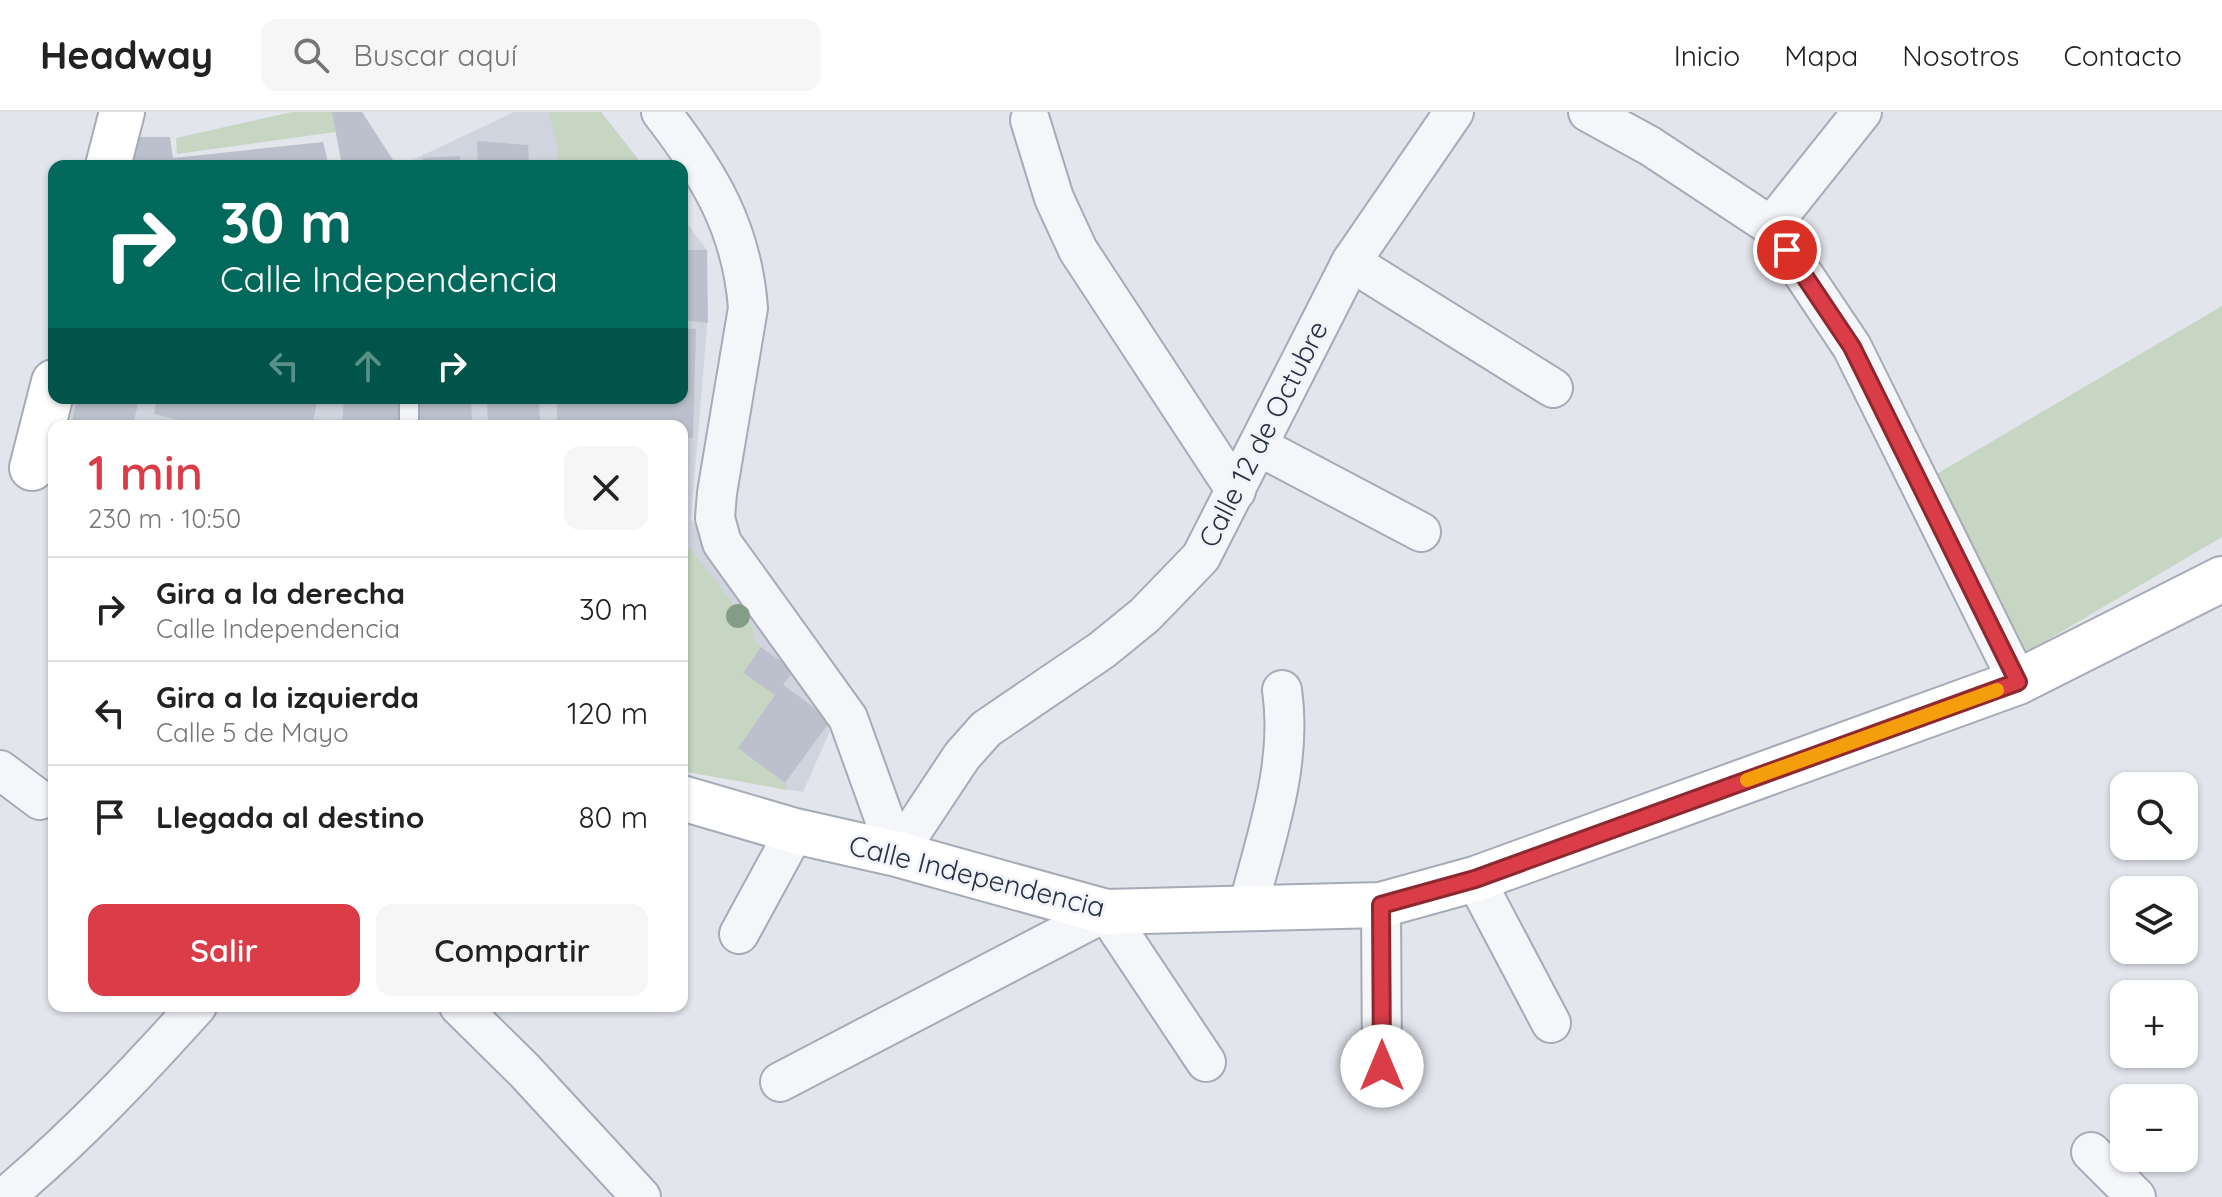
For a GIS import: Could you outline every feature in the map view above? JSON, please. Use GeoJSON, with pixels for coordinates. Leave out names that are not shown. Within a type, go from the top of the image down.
{"type":"FeatureCollection","features":[{"type":"Feature","properties":{"kind":"street"},"geometry":{"type":"LineString","coordinates":[[110,160],[122,112]]}},
{"type":"Feature","properties":{"kind":"street"},"geometry":{"type":"LineString","coordinates":[[661,112],[717,191],[746,284],[748,308],[717,493],[715,518],[722,543],[848,718],[897,854]]}},
{"type":"Feature","properties":{"kind":"street","name":"Calle 12 de Octubre"},"geometry":{"type":"LineString","coordinates":[[897,854],[962,756],[986,729],[1102,650],[1145,615],[1201,557],[1351,262],[1454,112]]}},
{"type":"Feature","properties":{"kind":"street"},"geometry":{"type":"LineString","coordinates":[[1588,112],[1650,146],[1771,226],[1852,347],[2018,682]]}},
{"type":"Feature","properties":{"kind":"street"},"geometry":{"type":"LineString","coordinates":[[1771,226],[1862,112]]}},
{"type":"Feature","properties":{"kind":"street"},"geometry":{"type":"LineString","coordinates":[[1030,120],[1054,198],[1078,250],[1236,491]]}},
{"type":"Feature","properties":{"kind":"street"},"geometry":{"type":"LineString","coordinates":[[1351,262],[1553,388]]}},
{"type":"Feature","properties":{"kind":"street"},"geometry":{"type":"LineString","coordinates":[[29,471],[48,403]]}},
{"type":"Feature","properties":{"kind":"street"},"geometry":{"type":"LineString","coordinates":[[1258,446],[1421,532]]}},
{"type":"Feature","properties":{"kind":"street","name":"Calle Independencia"},"geometry":{"type":"LineString","coordinates":[[688,800],[795,831],[897,854],[1106,912],[1381,905],[1475,879],[2018,682],[2222,579]]}},
{"type":"Feature","properties":{"kind":"street"},"geometry":{"type":"LineString","coordinates":[[1248,907],[1280,780],[1287,721],[1282,690]]}},
{"type":"Feature","properties":{"kind":"street"},"geometry":{"type":"LineString","coordinates":[[0,770],[40,800]]}},
{"type":"Feature","properties":{"kind":"street"},"geometry":{"type":"LineString","coordinates":[[739,934],[795,831]]}},
{"type":"Feature","properties":{"kind":"street"},"geometry":{"type":"LineString","coordinates":[[1475,879],[1551,1023]]}},
{"type":"Feature","properties":{"kind":"street"},"geometry":{"type":"LineString","coordinates":[[1381,905],[1382,1066]]}},
{"type":"Feature","properties":{"kind":"street"},"geometry":{"type":"LineString","coordinates":[[780,1082],[1106,912],[1206,1062]]}},
{"type":"Feature","properties":{"kind":"street"},"geometry":{"type":"LineString","coordinates":[[5,1197],[116,1095],[192,1012]]}},
{"type":"Feature","properties":{"kind":"street"},"geometry":{"type":"LineString","coordinates":[[465,1012],[524,1070],[641,1197]]}},
{"type":"Feature","properties":{"kind":"street"},"geometry":{"type":"LineString","coordinates":[[2091,1152],[2136,1197]]}},
{"type":"Feature","properties":{"kind":"shaded area"},"geometry":{"type":"Polygon","coordinates":[[[514,112],[601,112],[638,160],[413,160],[514,112]]]}},
{"type":"Feature","properties":{"kind":"shaded area"},"geometry":{"type":"Polygon","coordinates":[[[688,225],[707,250],[707,326],[691,519],[833,724],[803,792],[688,772],[688,420],[63,420],[67,404],[688,404],[688,225]]]}},
{"type":"Feature","properties":{"kind":"green space"},"geometry":{"type":"Polygon","coordinates":[[[292,112],[332,112],[336,132],[177,154],[176,138],[292,112]]]}},
{"type":"Feature","properties":{"kind":"green space"},"geometry":{"type":"Polygon","coordinates":[[[548,112],[601,112],[638,159],[557,160],[557,141],[548,112]]]}},
{"type":"Feature","properties":{"kind":"green space"},"geometry":{"type":"Polygon","coordinates":[[[2222,306],[2222,537],[2025,653],[1923,482],[2222,306]]]}},
{"type":"Feature","properties":{"kind":"green space"},"geometry":{"type":"Polygon","coordinates":[[[688,548],[753,629],[753,640],[761,647],[743,673],[775,695],[739,748],[785,783],[787,790],[688,772],[688,548]]]}},
{"type":"Feature","properties":{"kind":"building"},"geometry":{"type":"Polygon","coordinates":[[[332,112],[362,112],[393,160],[341,160],[332,112]]]}},
{"type":"Feature","properties":{"kind":"building"},"geometry":{"type":"Polygon","coordinates":[[[120,137],[170,137],[173,158],[323,142],[328,160],[115,160],[120,137]]]}},
{"type":"Feature","properties":{"kind":"building"},"geometry":{"type":"Polygon","coordinates":[[[477,141],[528,145],[529,160],[478,160],[477,141]]]}},
{"type":"Feature","properties":{"kind":"building"},"geometry":{"type":"Polygon","coordinates":[[[460,156],[460,160],[423,160],[460,156]]]}},
{"type":"Feature","properties":{"kind":"building"},"geometry":{"type":"Polygon","coordinates":[[[688,250],[707,250],[708,323],[688,321],[688,250]]]}},
{"type":"Feature","properties":{"kind":"building"},"geometry":{"type":"Polygon","coordinates":[[[688,328],[696,329],[693,438],[688,438],[688,420],[557,420],[557,404],[688,404],[688,328]]]}},
{"type":"Feature","properties":{"kind":"building"},"geometry":{"type":"Polygon","coordinates":[[[76,404],[138,404],[134,420],[72,420],[76,404]]]}},
{"type":"Feature","properties":{"kind":"building"},"geometry":{"type":"Polygon","coordinates":[[[156,404],[317,404],[313,420],[180,420],[154,414],[156,404]]]}},
{"type":"Feature","properties":{"kind":"building"},"geometry":{"type":"Polygon","coordinates":[[[344,404],[401,404],[401,420],[342,420],[344,404]]]}},
{"type":"Feature","properties":{"kind":"building"},"geometry":{"type":"Polygon","coordinates":[[[419,404],[471,404],[472,420],[420,420],[419,404]]]}},
{"type":"Feature","properties":{"kind":"building"},"geometry":{"type":"Polygon","coordinates":[[[487,404],[539,404],[540,420],[488,420],[487,404]]]}},
{"type":"Feature","properties":{"kind":"building"},"geometry":{"type":"Polygon","coordinates":[[[761,647],[794,670],[783,685],[831,720],[785,783],[738,748],[775,695],[743,673],[761,647]]]}},
{"type":"Feature","properties":{"kind":"slow traffic"},"geometry":{"type":"LineString","coordinates":[[1747,780],[1997,690]]}},
{"type":"Feature","properties":{"kind":"route"},"geometry":{"type":"LineString","coordinates":[[1382,1066],[1381,905],[1475,879],[2018,682],[1852,347],[1787,250]]}}]}
